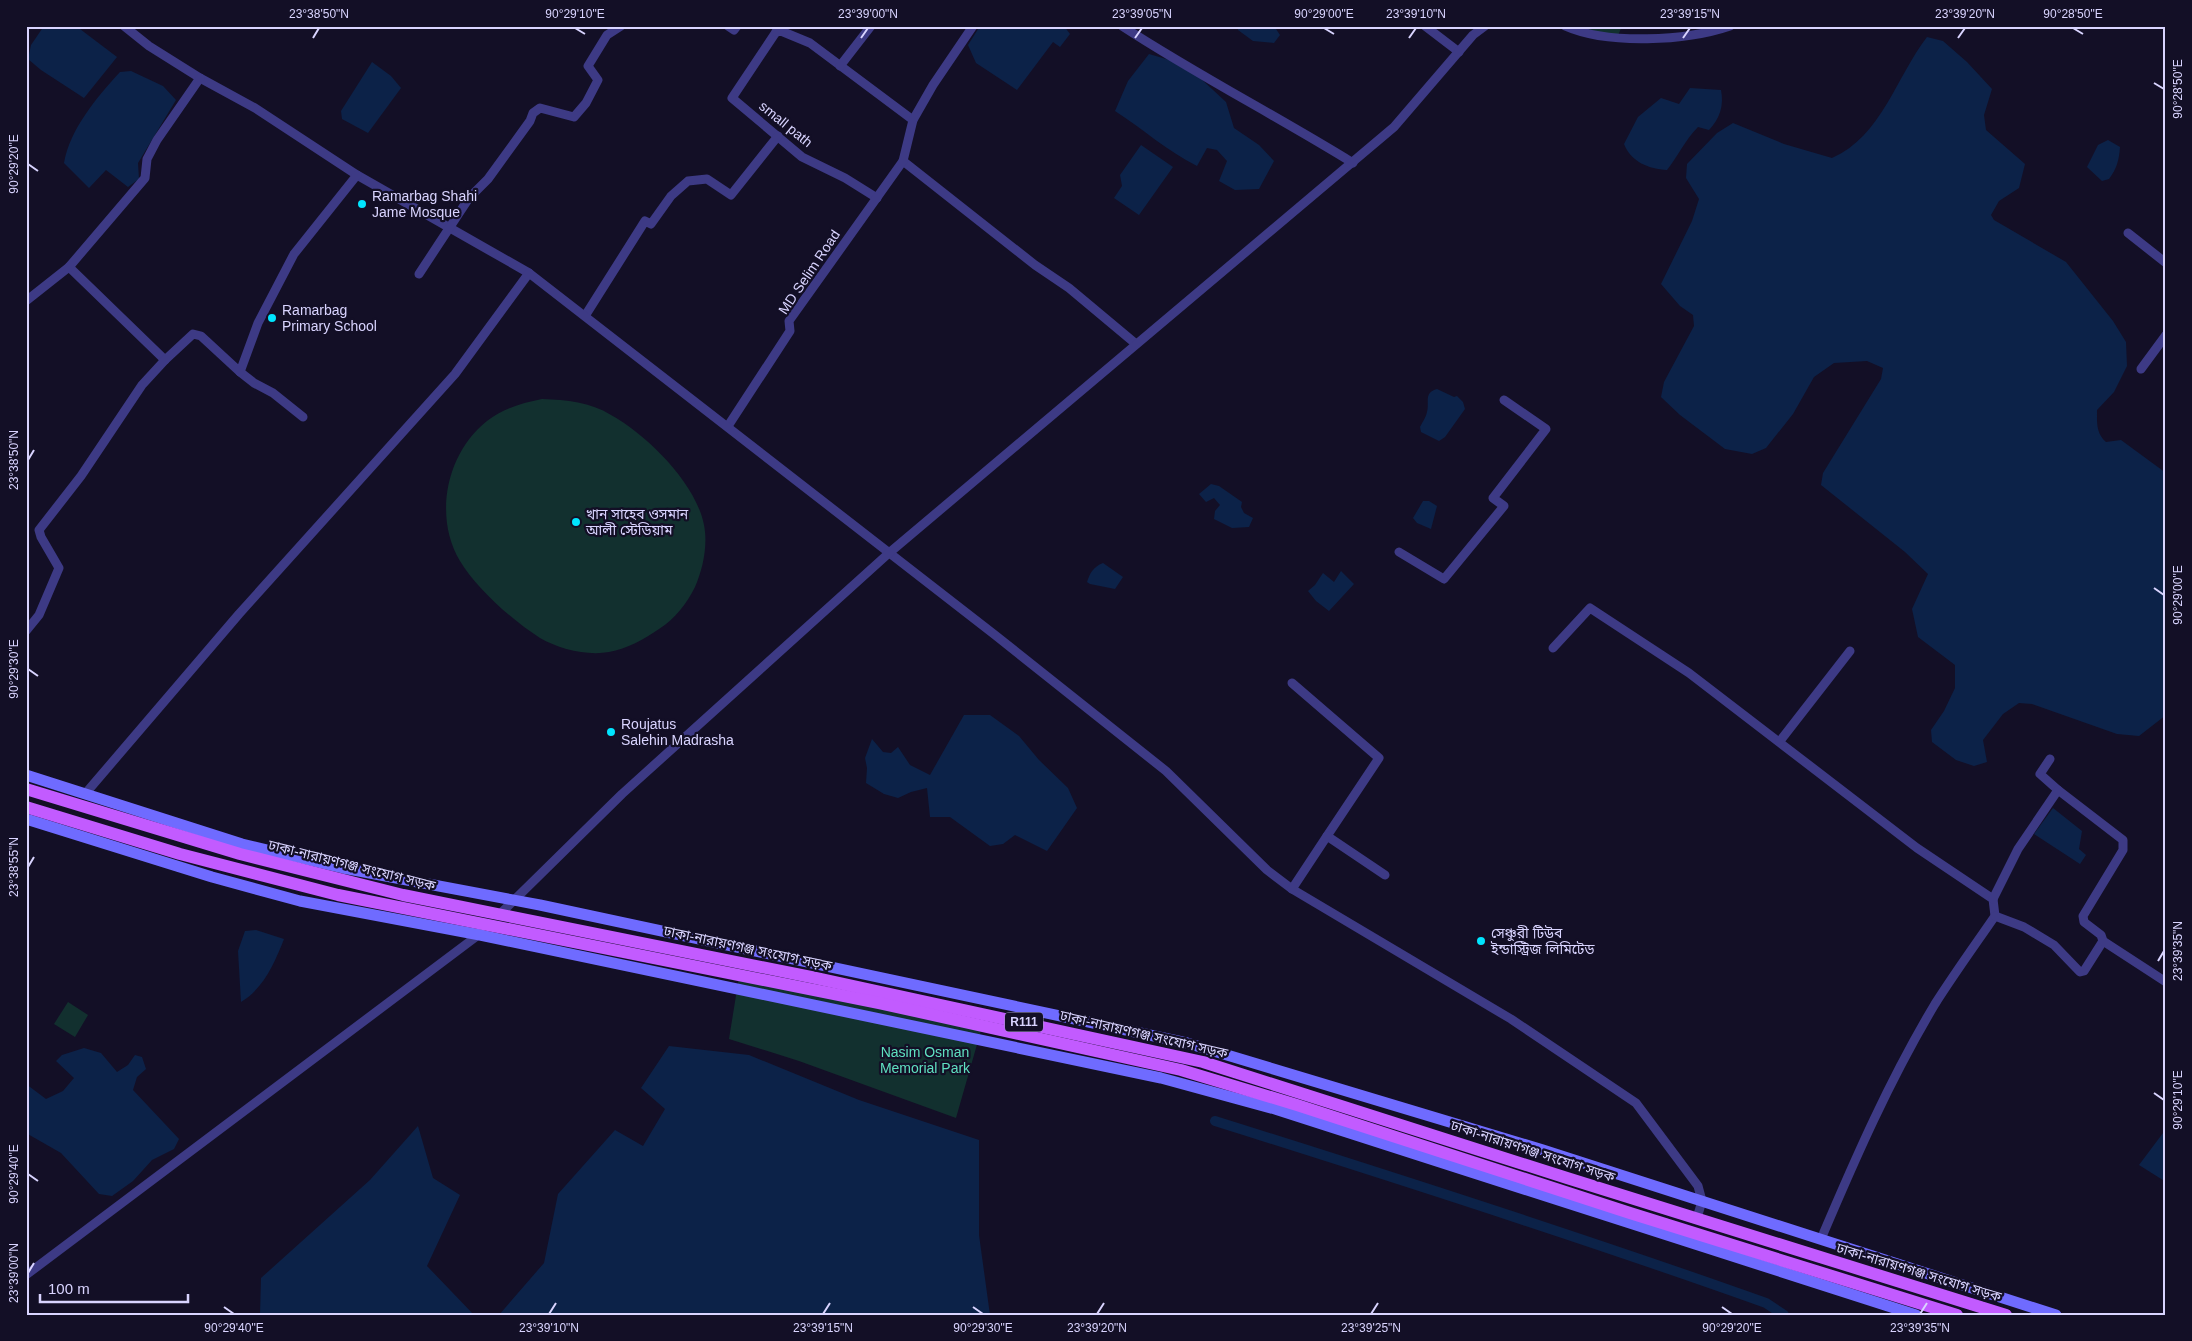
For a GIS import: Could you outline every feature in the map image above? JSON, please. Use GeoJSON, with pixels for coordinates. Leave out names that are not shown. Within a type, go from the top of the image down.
{"type":"FeatureCollection","features":[{"type":"Feature","properties":{"kind":"main road","name":"ঢাকা-নারায়ণগঞ্জ সংযোগ সড়ক"},"geometry":{"type":"LineString","coordinates":[[26,789],[240,854],[403,895],[811,977],[1203,1062],[2006,1315]]}},
{"type":"Feature","properties":{"kind":"main road","name":"ঢাকা-নারায়ণগঞ্জ সংযোগ সড়ক"},"geometry":{"type":"LineString","coordinates":[[26,807],[198,859],[483,931],[879,1003],[1181,1070],[1297,1105],[1612,1207],[1956,1315]]}},
{"type":"Feature","properties":{"kind":"street"},"geometry":{"type":"LineString","coordinates":[[124,26],[149,46],[200,78],[255,108],[357,175],[529,272],[1166,771],[1267,870],[1292,889],[1511,1019],[1636,1103],[1698,1186],[1702,1201],[1697,1218]]}},
{"type":"Feature","properties":{"kind":"street"},"geometry":{"type":"LineString","coordinates":[[419,274],[469,198],[488,178],[530,121],[533,113],[540,108],[574,117],[586,103],[598,80],[588,66],[607,35],[621,26]]}},
{"type":"Feature","properties":{"kind":"street"},"geometry":{"type":"LineString","coordinates":[[728,26],[734,30],[737,26]]}},
{"type":"Feature","properties":{"kind":"street"},"geometry":{"type":"LineString","coordinates":[[840,66],[871,26]]}},
{"type":"Feature","properties":{"kind":"street"},"geometry":{"type":"LineString","coordinates":[[973,26],[933,85],[914,120],[903,161],[1034,265],[1069,288],[1136,344]]}},
{"type":"Feature","properties":{"kind":"street"},"geometry":{"type":"LineString","coordinates":[[1122,26],[1165,54],[1270,112],[1352,163]]}},
{"type":"Feature","properties":{"kind":"street"},"geometry":{"type":"LineString","coordinates":[[1425,26],[1458,52]]}},
{"type":"Feature","properties":{"kind":"street"},"geometry":{"type":"LineString","coordinates":[[500,914],[629,787],[889,553],[1394,127],[1473,35],[1485,26]]}},
{"type":"Feature","properties":{"kind":"street"},"geometry":{"type":"LineString","coordinates":[[1565,26],[1576,31],[1627,39],[1669,37],[1720,30],[1730,26]]}},
{"type":"Feature","properties":{"kind":"street"},"geometry":{"type":"LineString","coordinates":[[773,29],[810,43],[914,120]]}},
{"type":"Feature","properties":{"kind":"street","name":"small path"},"geometry":{"type":"LineString","coordinates":[[773,29],[732,98],[802,157],[845,178],[877,198]]}},
{"type":"Feature","properties":{"kind":"street"},"geometry":{"type":"LineString","coordinates":[[26,301],[68,267],[145,178],[147,159],[157,140],[200,78]]}},
{"type":"Feature","properties":{"kind":"street"},"geometry":{"type":"LineString","coordinates":[[585,316],[645,221],[652,224],[671,196],[688,181],[707,179],[731,195],[778,136]]}},
{"type":"Feature","properties":{"kind":"street","name":"MD Selim Road"},"geometry":{"type":"LineString","coordinates":[[728,426],[790,331],[789,322],[903,161]]}},
{"type":"Feature","properties":{"kind":"street"},"geometry":{"type":"LineString","coordinates":[[240,372],[258,323],[294,254],[357,175]]}},
{"type":"Feature","properties":{"kind":"street"},"geometry":{"type":"LineString","coordinates":[[2128,233],[2166,263]]}},
{"type":"Feature","properties":{"kind":"street"},"geometry":{"type":"LineString","coordinates":[[68,267],[165,360]]}},
{"type":"Feature","properties":{"kind":"street"},"geometry":{"type":"LineString","coordinates":[[85,794],[246,607],[455,374],[529,272]]}},
{"type":"Feature","properties":{"kind":"street"},"geometry":{"type":"LineString","coordinates":[[26,631],[39,615],[59,568],[39,530],[81,476],[142,385],[193,334],[197,334],[240,372],[273,393],[303,417]]}},
{"type":"Feature","properties":{"kind":"street"},"geometry":{"type":"LineString","coordinates":[[2141,369],[2166,335]]}},
{"type":"Feature","properties":{"kind":"street"},"geometry":{"type":"LineString","coordinates":[[1399,552],[1444,579],[1504,506],[1493,498],[1546,429],[1504,400]]}},
{"type":"Feature","properties":{"kind":"street"},"geometry":{"type":"LineString","coordinates":[[1552,648],[1590,608],[1689,673],[1917,848],[1993,899]]}},
{"type":"Feature","properties":{"kind":"street"},"geometry":{"type":"LineString","coordinates":[[1780,741],[1850,651]]}},
{"type":"Feature","properties":{"kind":"street"},"geometry":{"type":"LineString","coordinates":[[1292,683],[1379,758],[1292,889]]}},
{"type":"Feature","properties":{"kind":"street"},"geometry":{"type":"LineString","coordinates":[[1995,916],[2024,927],[2054,945],[2082,972],[2103,942],[2102,935],[2084,922],[2083,916],[2123,850],[2123,840],[2040,774],[2050,759]]}},
{"type":"Feature","properties":{"kind":"street"},"geometry":{"type":"LineString","coordinates":[[26,775],[242,844],[343,868],[513,900],[1188,1043],[1375,1098],[2056,1315]]}},
{"type":"Feature","properties":{"kind":"street"},"geometry":{"type":"LineString","coordinates":[[1821,1239],[1855,1159],[1909,1049],[1936,1002],[1995,916],[1993,899],[2018,849],[2058,790]]}},
{"type":"Feature","properties":{"kind":"street"},"geometry":{"type":"LineString","coordinates":[[26,819],[212,877],[300,901],[483,931],[1161,1078],[1275,1109],[1916,1315]]}},
{"type":"Feature","properties":{"kind":"street"},"geometry":{"type":"LineString","coordinates":[[1327,836],[1385,875]]}},
{"type":"Feature","properties":{"kind":"street"},"geometry":{"type":"LineString","coordinates":[[26,1275],[483,931]]}},
{"type":"Feature","properties":{"kind":"street"},"geometry":{"type":"LineString","coordinates":[[2103,942],[2166,982]]}},
{"type":"Feature","properties":{"kind":"green space"},"geometry":{"type":"Polygon","coordinates":[[[1571,26],[1622,26],[1617,38],[1571,26]]]}},
{"type":"Feature","properties":{"kind":"green space"},"geometry":{"type":"Polygon","coordinates":[[[542,399],[587,404],[625,424],[640,435],[668,462],[681,477],[699,509],[704,525],[705,549],[700,573],[692,593],[680,610],[665,625],[622,649],[600,653],[583,652],[564,648],[540,638],[518,623],[485,593],[460,561],[452,543],[447,524],[448,486],[462,450],[473,434],[493,416],[527,402],[542,399]]]}},
{"type":"Feature","properties":{"kind":"green space","name":"Nasim Osman Memorial Park"},"geometry":{"type":"Polygon","coordinates":[[[739,977],[982,1027],[956,1118],[799,1061],[729,1039],[739,977]]]}},
{"type":"Feature","properties":{"kind":"green space"},"geometry":{"type":"Polygon","coordinates":[[[68,1002],[88,1015],[75,1037],[54,1024],[68,1002]]]}},
{"type":"Feature","properties":{"kind":"water"},"geometry":{"type":"Polygon","coordinates":[[[44,26],[76,26],[117,57],[84,98],[41,70],[28,59],[31,45],[44,26]]]}},
{"type":"Feature","properties":{"kind":"water"},"geometry":{"type":"Polygon","coordinates":[[[980,26],[1064,26],[1070,34],[1060,47],[1053,42],[1017,90],[976,63],[968,45],[980,26]]]}},
{"type":"Feature","properties":{"kind":"water"},"geometry":{"type":"Polygon","coordinates":[[[1238,26],[1274,26],[1280,35],[1274,43],[1253,41],[1238,30],[1238,26]]]}},
{"type":"Feature","properties":{"kind":"water"},"geometry":{"type":"Polygon","coordinates":[[[1927,37],[1943,41],[1967,62],[1992,89],[1984,115],[1986,130],[2025,164],[2019,188],[1999,201],[1991,215],[1994,220],[2066,262],[2113,321],[2126,342],[2127,366],[2114,392],[2097,410],[2100,435],[2106,442],[2121,440],[2166,473],[2166,715],[2139,736],[2117,734],[2032,704],[2019,703],[2003,714],[1983,740],[1987,762],[1974,766],[1956,760],[1932,742],[1931,730],[1944,711],[1955,688],[1955,665],[1918,637],[1912,609],[1928,574],[1905,552],[1821,485],[1823,473],[1881,379],[1883,368],[1867,361],[1834,363],[1814,377],[1793,414],[1766,448],[1752,454],[1725,449],[1680,415],[1661,397],[1664,382],[1694,326],[1693,315],[1680,306],[1661,284],[1692,221],[1699,199],[1686,178],[1687,164],[1717,133],[1733,123],[1784,144],[1832,158],[1849,148],[1876,121],[1927,37]]]}},
{"type":"Feature","properties":{"kind":"water"},"geometry":{"type":"Polygon","coordinates":[[[1149,54],[1173,61],[1199,77],[1226,102],[1234,128],[1259,145],[1274,161],[1259,189],[1235,190],[1219,181],[1227,161],[1217,150],[1207,148],[1197,166],[1175,154],[1115,111],[1128,81],[1149,54]]]}},
{"type":"Feature","properties":{"kind":"water"},"geometry":{"type":"Polygon","coordinates":[[[372,62],[391,76],[401,88],[368,133],[342,119],[341,111],[372,62]]]}},
{"type":"Feature","properties":{"kind":"water"},"geometry":{"type":"Polygon","coordinates":[[[131,71],[163,86],[176,100],[138,163],[139,179],[128,187],[106,170],[89,188],[64,163],[67,150],[78,126],[102,92],[120,72],[131,71]]]}},
{"type":"Feature","properties":{"kind":"water"},"geometry":{"type":"Polygon","coordinates":[[[1690,88],[1721,90],[1721,107],[1718,116],[1709,130],[1698,127],[1667,170],[1647,166],[1631,156],[1624,144],[1638,117],[1661,98],[1679,104],[1690,88]]]}},
{"type":"Feature","properties":{"kind":"water"},"geometry":{"type":"Polygon","coordinates":[[[2108,140],[2120,147],[2119,156],[2112,175],[2109,179],[2102,181],[2087,167],[2098,145],[2108,140]]]}},
{"type":"Feature","properties":{"kind":"water"},"geometry":{"type":"Polygon","coordinates":[[[1141,145],[1173,167],[1139,215],[1114,198],[1122,186],[1120,175],[1141,145]]]}},
{"type":"Feature","properties":{"kind":"water"},"geometry":{"type":"Polygon","coordinates":[[[1437,389],[1454,397],[1457,396],[1463,402],[1465,409],[1445,437],[1439,441],[1421,432],[1420,427],[1428,408],[1428,395],[1437,389]]]}},
{"type":"Feature","properties":{"kind":"water"},"geometry":{"type":"Polygon","coordinates":[[[1211,484],[1219,486],[1242,502],[1241,507],[1244,513],[1253,518],[1249,527],[1232,528],[1214,519],[1215,511],[1220,505],[1214,498],[1206,502],[1199,494],[1211,484]]]}},
{"type":"Feature","properties":{"kind":"water"},"geometry":{"type":"Polygon","coordinates":[[[1423,501],[1429,501],[1437,506],[1431,529],[1417,523],[1413,518],[1423,501]]]}},
{"type":"Feature","properties":{"kind":"water"},"geometry":{"type":"Polygon","coordinates":[[[1103,563],[1123,577],[1115,589],[1087,582],[1092,571],[1103,563]]]}},
{"type":"Feature","properties":{"kind":"water"},"geometry":{"type":"Polygon","coordinates":[[[1341,571],[1354,584],[1329,611],[1316,601],[1308,591],[1315,585],[1323,573],[1334,582],[1341,571]]]}},
{"type":"Feature","properties":{"kind":"water"},"geometry":{"type":"Polygon","coordinates":[[[964,715],[990,715],[1019,736],[1039,760],[1068,788],[1077,808],[1047,851],[1015,835],[1003,844],[990,846],[950,817],[930,817],[927,788],[898,798],[884,794],[866,783],[867,768],[865,758],[872,739],[883,752],[891,753],[898,747],[910,765],[930,775],[964,715]]]}},
{"type":"Feature","properties":{"kind":"water"},"geometry":{"type":"Polygon","coordinates":[[[2053,808],[2082,831],[2079,849],[2086,855],[2080,864],[2034,834],[2053,808]]]}},
{"type":"Feature","properties":{"kind":"water"},"geometry":{"type":"Polygon","coordinates":[[[256,930],[284,939],[268,974],[256,989],[241,1002],[238,951],[245,931],[256,930]]]}},
{"type":"Feature","properties":{"kind":"water"},"geometry":{"type":"Polygon","coordinates":[[[669,1046],[749,1055],[859,1100],[979,1140],[979,1235],[990,1315],[499,1315],[544,1263],[558,1194],[615,1130],[643,1146],[665,1109],[641,1088],[669,1046]]]}},
{"type":"Feature","properties":{"kind":"water"},"geometry":{"type":"Polygon","coordinates":[[[84,1048],[101,1053],[117,1072],[128,1065],[135,1055],[142,1057],[146,1069],[137,1077],[133,1090],[179,1139],[174,1149],[152,1160],[133,1181],[112,1196],[99,1194],[61,1153],[26,1133],[26,1084],[46,1099],[63,1091],[74,1078],[56,1061],[62,1055],[84,1048]]]}},
{"type":"Feature","properties":{"kind":"water"},"geometry":{"type":"Polygon","coordinates":[[[418,1126],[433,1178],[460,1195],[427,1266],[474,1315],[260,1315],[261,1278],[370,1180],[418,1126]]]}},
{"type":"Feature","properties":{"kind":"water"},"geometry":{"type":"Polygon","coordinates":[[[2166,1129],[2166,1182],[2139,1165],[2166,1129]]]}},
{"type":"Feature","properties":{"kind":"waterway"},"geometry":{"type":"LineString","coordinates":[[1215,1121],[1629,1255],[1766,1303],[1784,1315]]}},
{"type":"Feature","properties":{"kind":"place","name":"Ramarbag Shahi Jame Mosque"},"geometry":{"type":"Point","coordinates":[362,204]}},
{"type":"Feature","properties":{"kind":"place","name":"Ramarbag Primary School"},"geometry":{"type":"Point","coordinates":[272,318]}},
{"type":"Feature","properties":{"kind":"place","name":"খান সাহেব ওসমান আলী স্টেডিয়াম"},"geometry":{"type":"Point","coordinates":[576,522]}},
{"type":"Feature","properties":{"kind":"place","name":"Roujatus Salehin Madrasha"},"geometry":{"type":"Point","coordinates":[611,732]}},
{"type":"Feature","properties":{"kind":"place","name":"সেঞ্চুরী টিউব ইন্ডাস্ট্রিজ লিমিটেড"},"geometry":{"type":"Point","coordinates":[1481,941]}}]}
